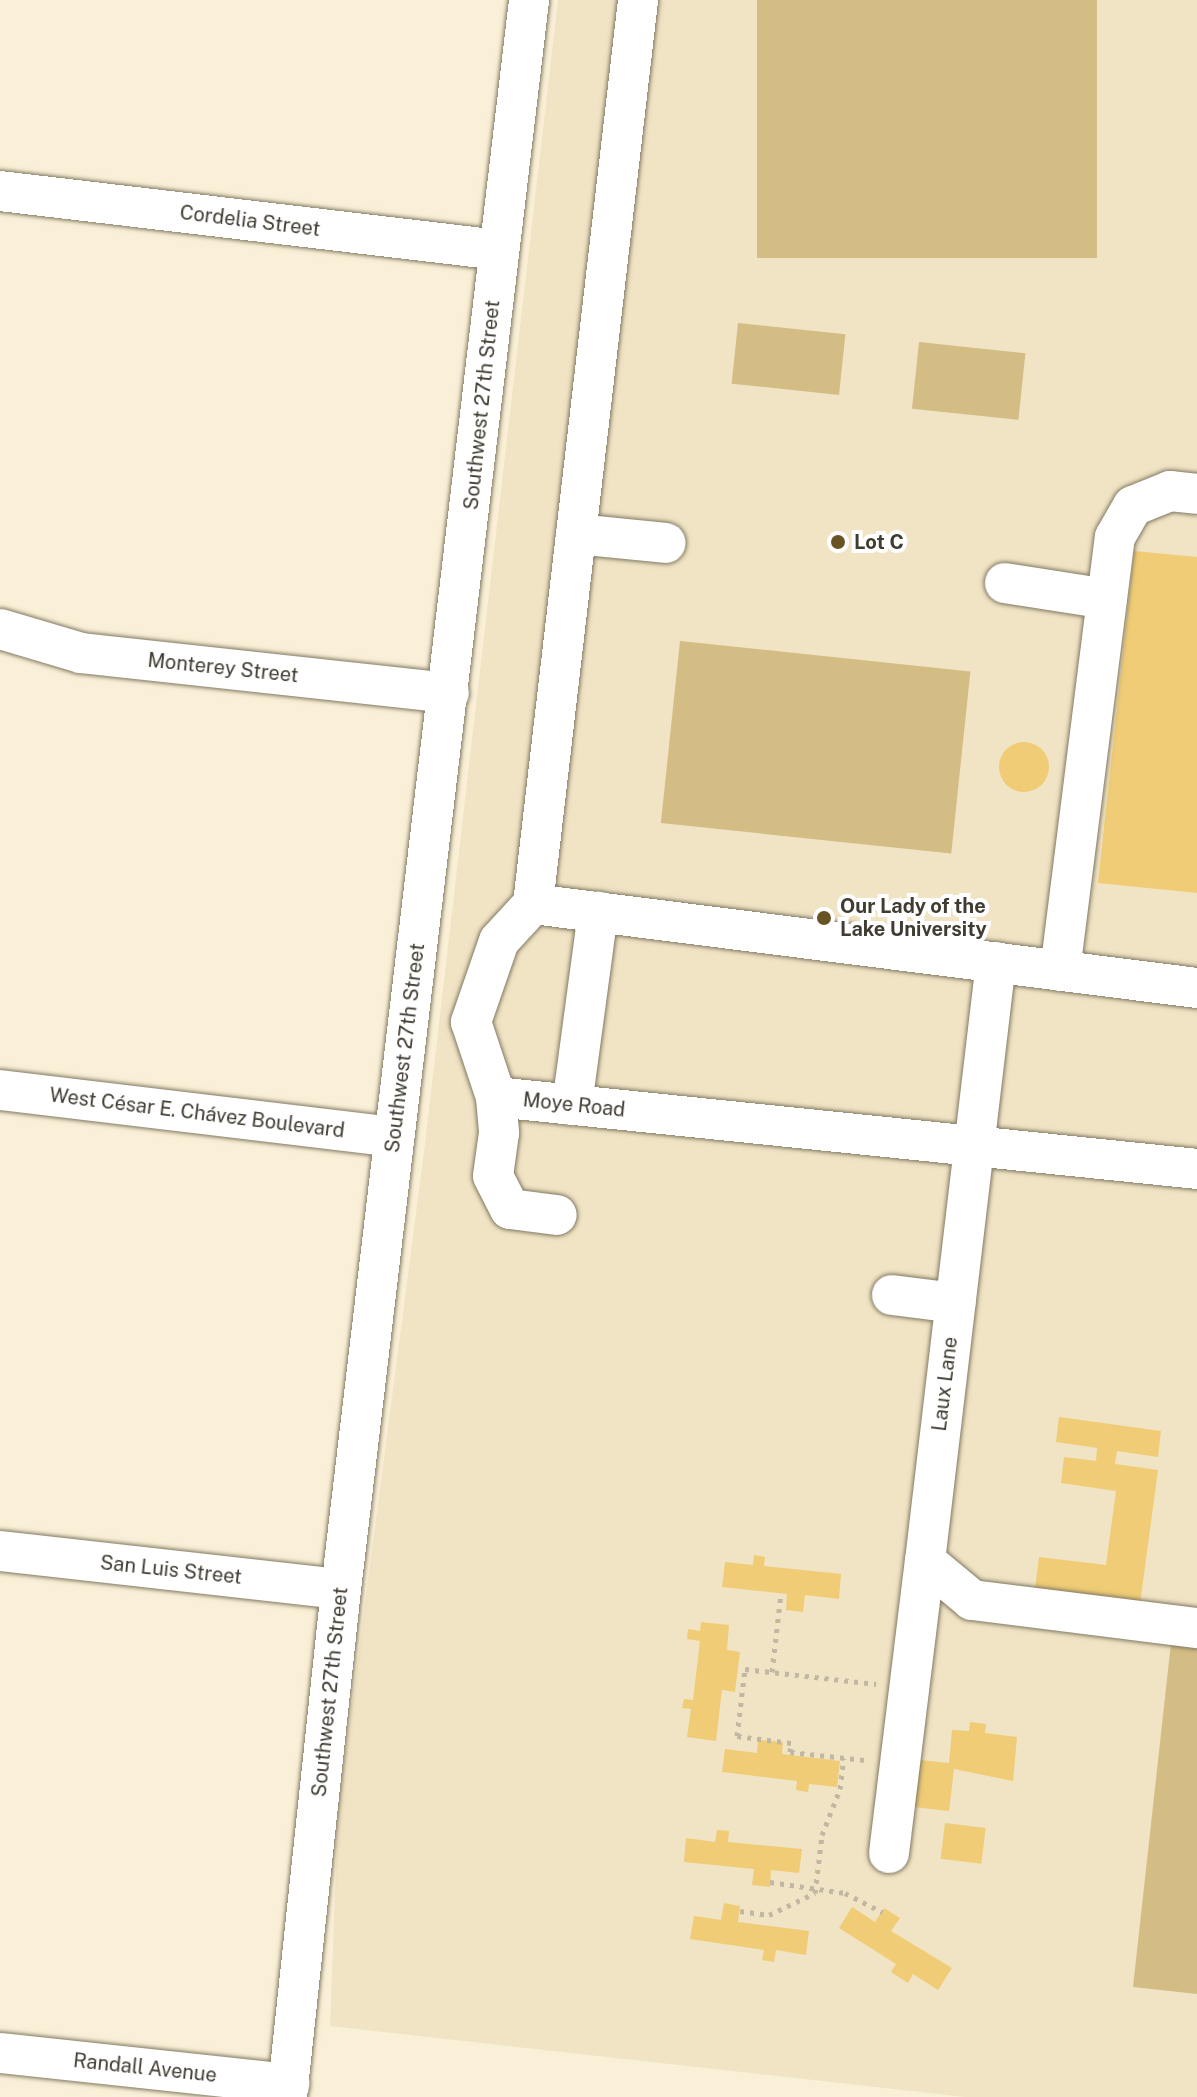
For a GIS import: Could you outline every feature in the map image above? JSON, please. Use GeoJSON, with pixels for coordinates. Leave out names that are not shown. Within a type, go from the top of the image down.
{"type":"FeatureCollection","features":[{"type":"Feature","properties":{"kind":"street","name":"Southwest 27th Street"},"geometry":{"type":"LineString","coordinates":[[288,2091],[341,1589],[529,0]]}},
{"type":"Feature","properties":{"kind":"street"},"geometry":{"type":"LineString","coordinates":[[638,0],[533,904],[1197,988]]}},
{"type":"Feature","properties":{"kind":"street","name":"Cordelia Street"},"geometry":{"type":"LineString","coordinates":[[0,191],[499,250]]}},
{"type":"Feature","properties":{"kind":"street"},"geometry":{"type":"LineString","coordinates":[[1060,971],[1115,537],[1133,506],[1170,491],[1197,494]]}},
{"type":"Feature","properties":{"kind":"street"},"geometry":{"type":"LineString","coordinates":[[576,534],[666,543]]}},
{"type":"Feature","properties":{"kind":"street"},"geometry":{"type":"LineString","coordinates":[[1005,583],[1107,599]]}},
{"type":"Feature","properties":{"kind":"street","name":"Monterey Street"},"geometry":{"type":"LineString","coordinates":[[0,629],[81,653],[449,693]]}},
{"type":"Feature","properties":{"kind":"street","name":"Moye Road"},"geometry":{"type":"LineString","coordinates":[[533,904],[499,941],[471,1022],[496,1097],[1197,1169]]}},
{"type":"Feature","properties":{"kind":"street"},"geometry":{"type":"LineString","coordinates":[[572,1105],[598,912]]}},
{"type":"Feature","properties":{"kind":"street","name":"Laux Lane"},"geometry":{"type":"LineString","coordinates":[[889,1853],[996,962]]}},
{"type":"Feature","properties":{"kind":"street","name":"West César E. Chávez Boulevard"},"geometry":{"type":"LineString","coordinates":[[0,1090],[394,1137]]}},
{"type":"Feature","properties":{"kind":"street"},"geometry":{"type":"LineString","coordinates":[[496,1097],[499,1133],[493,1176],[510,1209],[557,1215]]}},
{"type":"Feature","properties":{"kind":"street"},"geometry":{"type":"LineString","coordinates":[[892,1295],[955,1303]]}},
{"type":"Feature","properties":{"kind":"street","name":"San Luis Street"},"geometry":{"type":"LineString","coordinates":[[0,1551],[341,1589]]}},
{"type":"Feature","properties":{"kind":"street"},"geometry":{"type":"LineString","coordinates":[[925,1561],[972,1600],[1197,1628]]}},
{"type":"Feature","properties":{"kind":"street","name":"Randall Avenue"},"geometry":{"type":"LineString","coordinates":[[0,2053],[288,2091]]}},
{"type":"Feature","properties":{"kind":"path"},"geometry":{"type":"LineString","coordinates":[[772,1672],[781,1593]]}},
{"type":"Feature","properties":{"kind":"path"},"geometry":{"type":"LineString","coordinates":[[900,1764],[790,1752],[791,1743],[737,1736],[745,1669],[909,1687]]}},
{"type":"Feature","properties":{"kind":"path"},"geometry":{"type":"LineString","coordinates":[[740,1911],[769,1915],[815,1893],[822,1835],[840,1789],[844,1758]]}},
{"type":"Feature","properties":{"kind":"path"},"geometry":{"type":"LineString","coordinates":[[770,1882],[845,1893],[882,1912]]}},
{"type":"Feature","properties":{"kind":"shaded area","name":"Our Lady of the Lake University"},"geometry":{"type":"Polygon","coordinates":[[[558,0],[1197,0],[1197,2097],[965,2097],[330,2026],[338,1811],[425,1144],[558,0]]]}},
{"type":"Feature","properties":{"kind":"shaded area"},"geometry":{"type":"Polygon","coordinates":[[[757,0],[1097,0],[1097,258],[757,258],[757,0]]]}},
{"type":"Feature","properties":{"kind":"shaded area"},"geometry":{"type":"Polygon","coordinates":[[[738,323],[845,334],[839,395],[732,384],[738,323]]]}},
{"type":"Feature","properties":{"kind":"shaded area"},"geometry":{"type":"Polygon","coordinates":[[[919,342],[1025,353],[1018,420],[912,409],[919,342]]]}},
{"type":"Feature","properties":{"kind":"shaded area"},"geometry":{"type":"Polygon","coordinates":[[[680,641],[970,672],[951,854],[661,823],[680,641]]]}},
{"type":"Feature","properties":{"kind":"shaded area"},"geometry":{"type":"Polygon","coordinates":[[[1171,1643],[1197,1647],[1197,1994],[1133,1987],[1171,1643]]]}},
{"type":"Feature","properties":{"kind":"building"},"geometry":{"type":"Polygon","coordinates":[[[1134,551],[1197,557],[1197,893],[1098,883],[1134,551]]]}},
{"type":"Feature","properties":{"kind":"building"},"geometry":{"type":"Polygon","coordinates":[[[1024,742],[1042,749],[1049,767],[1042,785],[1024,792],[1006,785],[999,767],[1006,749],[1024,742]]]}},
{"type":"Feature","properties":{"kind":"building"},"geometry":{"type":"Polygon","coordinates":[[[1059,1417],[1161,1431],[1158,1457],[1117,1451],[1115,1464],[1158,1470],[1140,1604],[1035,1589],[1039,1557],[1106,1565],[1116,1491],[1061,1483],[1064,1457],[1096,1461],[1097,1448],[1056,1442],[1059,1417]]]}},
{"type":"Feature","properties":{"kind":"building"},"geometry":{"type":"Polygon","coordinates":[[[754,1555],[765,1557],[764,1566],[841,1574],[839,1599],[805,1595],[803,1612],[786,1610],[787,1594],[722,1587],[725,1562],[753,1565],[754,1555]]]}},
{"type":"Feature","properties":{"kind":"building"},"geometry":{"type":"Polygon","coordinates":[[[701,1622],[729,1625],[727,1650],[740,1652],[735,1692],[722,1690],[716,1741],[687,1737],[691,1709],[682,1708],[684,1699],[693,1700],[700,1641],[687,1639],[688,1629],[700,1631],[701,1622]]]}},
{"type":"Feature","properties":{"kind":"building"},"geometry":{"type":"Polygon","coordinates":[[[970,1722],[986,1724],[985,1733],[1017,1737],[1013,1781],[954,1769],[949,1811],[905,1806],[910,1759],[949,1763],[952,1730],[969,1731],[970,1722]]]}},
{"type":"Feature","properties":{"kind":"building"},"geometry":{"type":"Polygon","coordinates":[[[758,1740],[783,1742],[782,1754],[840,1761],[837,1787],[809,1784],[808,1792],[796,1790],[797,1781],[722,1772],[725,1749],[757,1753],[758,1740]]]}},
{"type":"Feature","properties":{"kind":"building"},"geometry":{"type":"Polygon","coordinates":[[[945,1823],[986,1828],[981,1864],[941,1859],[945,1823]]]}},
{"type":"Feature","properties":{"kind":"building"},"geometry":{"type":"Polygon","coordinates":[[[717,1830],[729,1831],[728,1842],[802,1849],[799,1873],[771,1870],[770,1887],[752,1885],[754,1869],[684,1862],[686,1838],[715,1842],[717,1830]]]}},
{"type":"Feature","properties":{"kind":"building"},"geometry":{"type":"Polygon","coordinates":[[[724,1903],[740,1906],[738,1922],[809,1931],[806,1955],[776,1950],[774,1962],[762,1960],[764,1950],[690,1939],[694,1916],[721,1920],[724,1903]]]}},
{"type":"Feature","properties":{"kind":"building"},"geometry":{"type":"Polygon","coordinates":[[[852,1907],[875,1922],[884,1908],[900,1918],[891,1931],[952,1968],[938,1990],[913,1974],[908,1983],[891,1972],[896,1964],[839,1928],[852,1907]]]}},
{"type":"Feature","properties":{"kind":"place","name":"Lot C"},"geometry":{"type":"Point","coordinates":[838,542]}},
{"type":"Feature","properties":{"kind":"place","name":"Our Lady of the Lake University"},"geometry":{"type":"Point","coordinates":[824,918]}}]}
